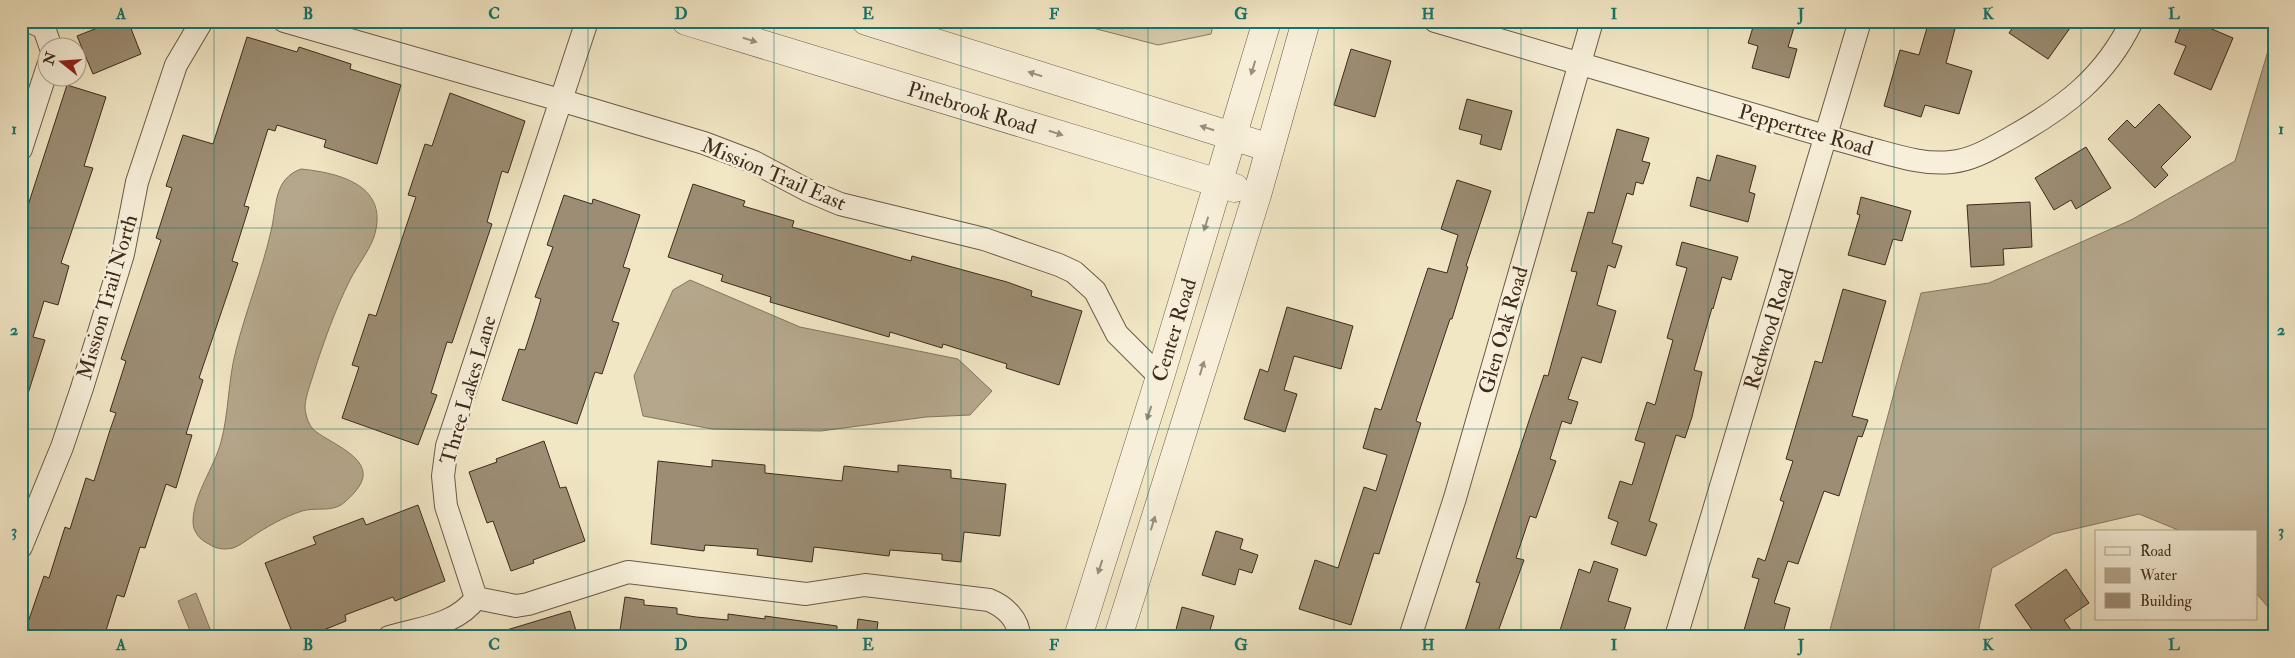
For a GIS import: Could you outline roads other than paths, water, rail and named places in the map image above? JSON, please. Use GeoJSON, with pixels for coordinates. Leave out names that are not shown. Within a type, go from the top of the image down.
{"type":"FeatureCollection","features":[{"type":"Feature","properties":{"kind":"street"},"geometry":{"type":"LineString","coordinates":[[29,21],[44,28],[48,38]]}},
{"type":"Feature","properties":{"kind":"street","name":"Mission Trail North"},"geometry":{"type":"LineString","coordinates":[[21,547],[62,447],[76,405],[123,254],[137,182],[176,64],[202,21]]}},
{"type":"Feature","properties":{"kind":"street","name":"Mission Trail East"},"geometry":{"type":"LineString","coordinates":[[284,21],[560,100],[704,144],[754,162],[840,204],[984,239],[1059,265],[1074,272],[1095,292],[1117,334],[1160,377]]}},
{"type":"Feature","properties":{"kind":"street","name":"Three Lakes Lane"},"geometry":{"type":"LineString","coordinates":[[476,598],[446,506],[443,476],[447,446],[587,21]]}},
{"type":"Feature","properties":{"kind":"street","name":"Pinebrook Road"},"geometry":{"type":"LineString","coordinates":[[686,21],[1257,195]]}},
{"type":"Feature","properties":{"kind":"street"},"geometry":{"type":"LineString","coordinates":[[866,21],[1270,148]]}},
{"type":"Feature","properties":{"kind":"street","name":"Center Road"},"geometry":{"type":"LineString","coordinates":[[1078,637],[1160,377],[1267,21]]}},
{"type":"Feature","properties":{"kind":"street","name":"Center Road"},"geometry":{"type":"LineString","coordinates":[[1118,637],[1257,195],[1306,21]]}},
{"type":"Feature","properties":{"kind":"street","name":"Peppertree Road"},"geometry":{"type":"LineString","coordinates":[[1435,21],[1826,137],[1925,162],[1950,162],[1967,159],[1987,151],[2041,120],[2087,86],[2120,45],[2132,21]]}},
{"type":"Feature","properties":{"kind":"street","name":"Glen Oak Road"},"geometry":{"type":"LineString","coordinates":[[1410,637],[1455,498],[1592,21]]}},
{"type":"Feature","properties":{"kind":"street","name":"Redwood Road"},"geometry":{"type":"LineString","coordinates":[[1676,637],[1860,21]]}},
{"type":"Feature","properties":{"kind":"street"},"geometry":{"type":"LineString","coordinates":[[21,148],[41,88]]}},
{"type":"Feature","properties":{"kind":"street"},"geometry":{"type":"LineString","coordinates":[[389,637],[451,619],[468,609],[476,598],[516,606],[528,604],[628,572],[806,594],[865,585],[965,595],[989,600],[1003,606],[1018,632]]}},
{"type":"Feature","properties":{"kind":"water"},"geometry":{"type":"Polygon","coordinates":[[[2274,31],[2274,614],[2258,595],[2258,530],[2178,530],[2139,514],[2053,534],[1992,568],[1977,637],[1828,637],[1921,293],[1989,283],[2131,220],[2235,161],[2274,31]]]}},
{"type":"Feature","properties":{"kind":"water"},"geometry":{"type":"Polygon","coordinates":[[[301,169],[332,174],[346,179],[358,185],[368,194],[375,205],[377,220],[374,237],[350,280],[335,314],[307,393],[305,406],[307,418],[313,429],[355,458],[361,465],[363,474],[357,489],[341,505],[332,508],[302,511],[275,523],[233,548],[217,548],[203,540],[193,526],[196,502],[221,442],[226,419],[233,361],[259,276],[278,195],[285,180],[301,169]]]}},
{"type":"Feature","properties":{"kind":"water"},"geometry":{"type":"Polygon","coordinates":[[[690,280],[800,327],[958,359],[992,391],[970,415],[926,417],[821,431],[712,429],[643,416],[634,376],[673,290],[690,280]]]}},
{"type":"Feature","properties":{"kind":"water"},"geometry":{"type":"Polygon","coordinates":[[[196,593],[210,629],[192,636],[178,601],[196,593]]]}}]}
